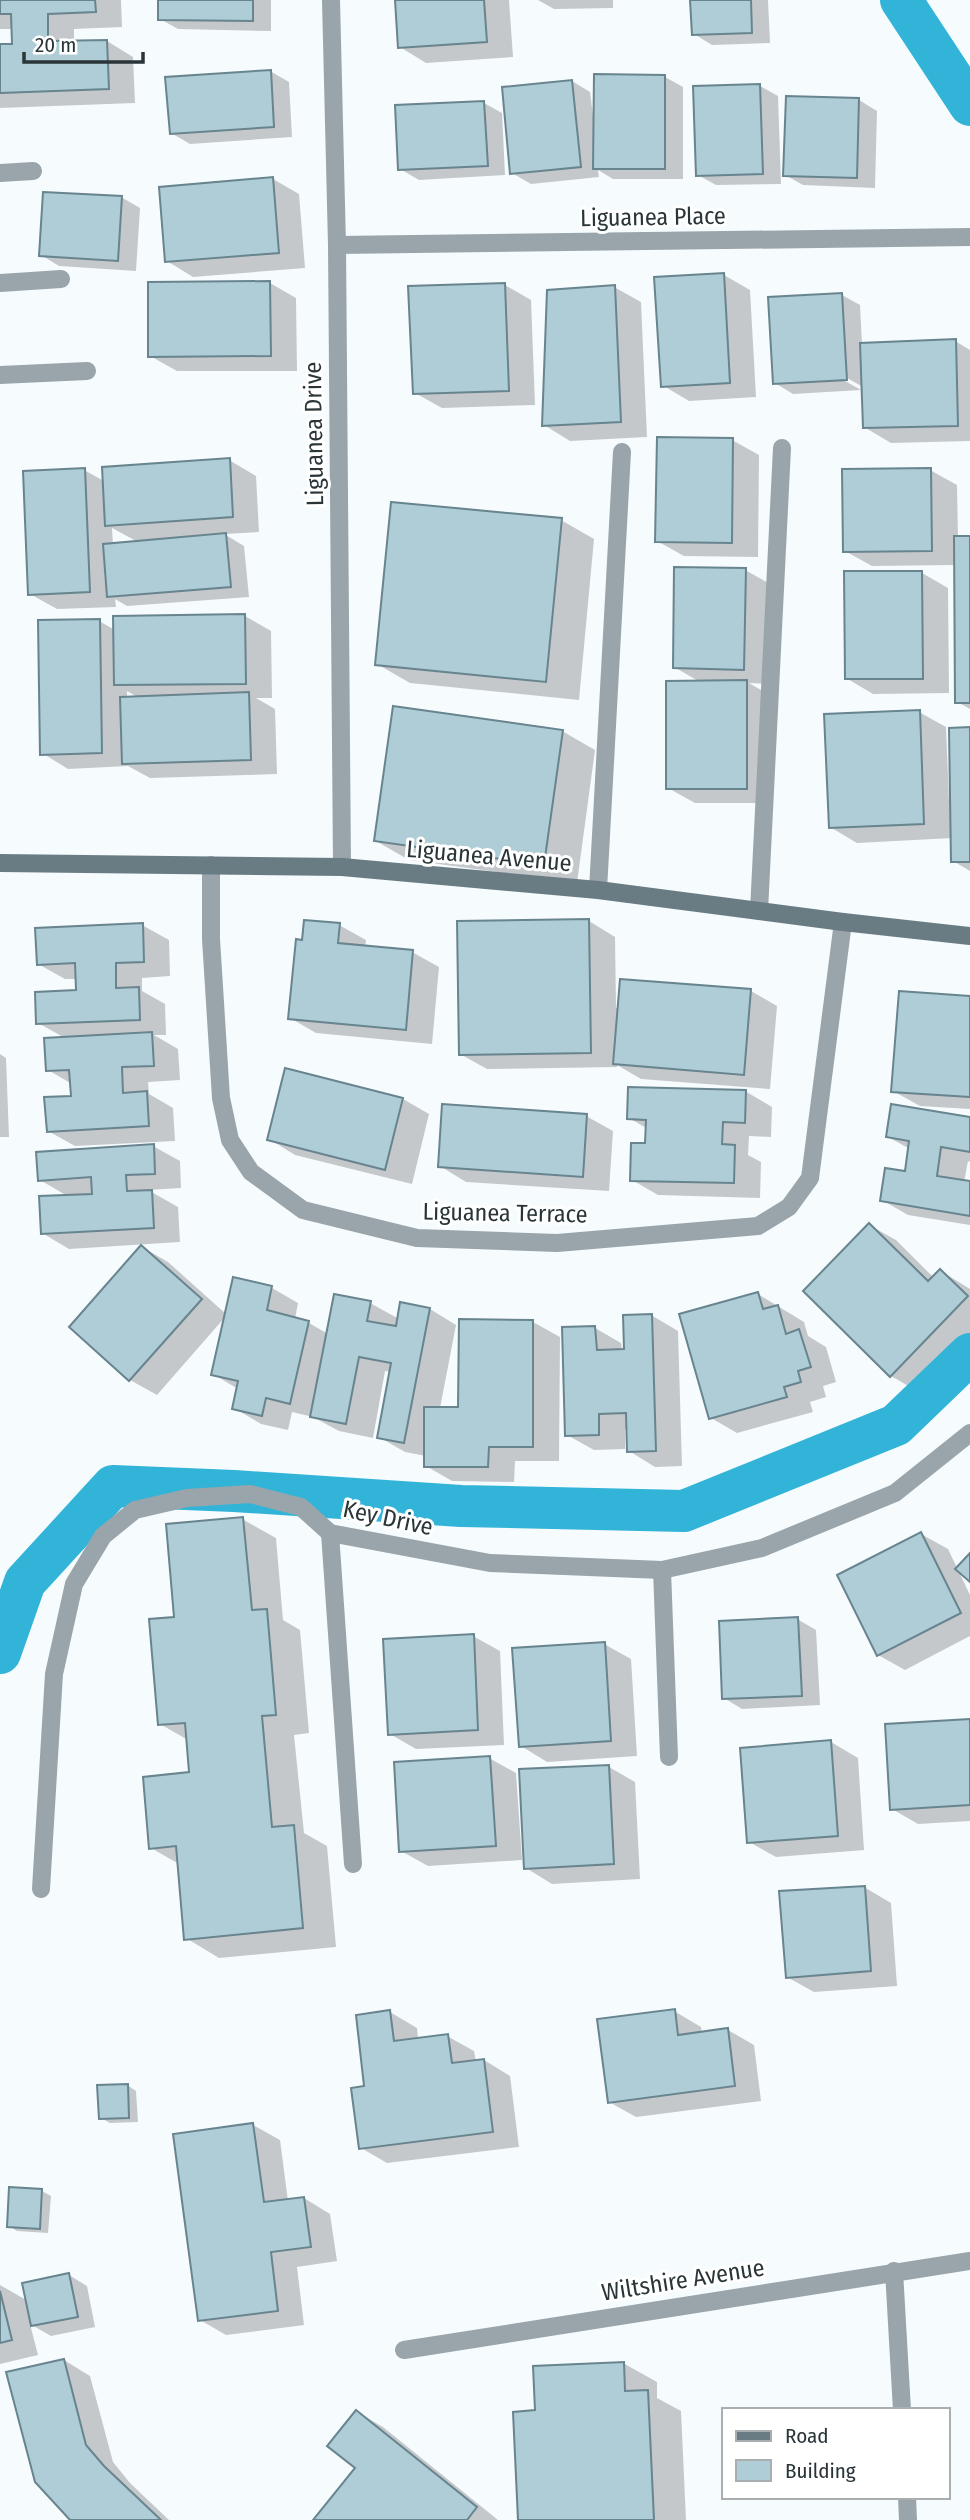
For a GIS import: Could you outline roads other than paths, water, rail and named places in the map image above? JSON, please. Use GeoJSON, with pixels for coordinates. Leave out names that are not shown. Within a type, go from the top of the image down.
{"type":"FeatureCollection","features":[{"type":"Feature","properties":{"kind":"main road","name":"Liguanea Avenue"},"geometry":{"type":"LineString","coordinates":[[0,863],[342,867],[598,890],[970,936]]}},
{"type":"Feature","properties":{"kind":"street","name":"Liguanea Drive"},"geometry":{"type":"LineString","coordinates":[[331,0],[337,245],[342,867]]}},
{"type":"Feature","properties":{"kind":"street"},"geometry":{"type":"LineString","coordinates":[[0,173],[33,171]]}},
{"type":"Feature","properties":{"kind":"street","name":"Liguanea Place"},"geometry":{"type":"LineString","coordinates":[[337,245],[970,237]]}},
{"type":"Feature","properties":{"kind":"street"},"geometry":{"type":"LineString","coordinates":[[0,283],[61,279]]}},
{"type":"Feature","properties":{"kind":"street"},"geometry":{"type":"LineString","coordinates":[[0,375],[88,371]]}},
{"type":"Feature","properties":{"kind":"street"},"geometry":{"type":"LineString","coordinates":[[760,911],[782,448]]}},
{"type":"Feature","properties":{"kind":"street"},"geometry":{"type":"LineString","coordinates":[[598,890],[622,453]]}},
{"type":"Feature","properties":{"kind":"street","name":"Liguanea Terrace"},"geometry":{"type":"LineString","coordinates":[[211,865],[211,939],[221,1098],[230,1140],[251,1172],[303,1210],[417,1238],[556,1243],[745,1228],[758,1226],[789,1207],[810,1178],[843,922]]}},
{"type":"Feature","properties":{"kind":"street","name":"Key Drive"},"geometry":{"type":"LineString","coordinates":[[41,1889],[54,1674],[74,1584],[103,1535],[135,1510],[187,1498],[250,1494],[301,1507],[330,1533],[490,1563],[662,1570],[762,1548],[895,1493],[970,1433]]}},
{"type":"Feature","properties":{"kind":"street"},"geometry":{"type":"LineString","coordinates":[[330,1533],[353,1864]]}},
{"type":"Feature","properties":{"kind":"street"},"geometry":{"type":"LineString","coordinates":[[662,1570],[669,1756]]}},
{"type":"Feature","properties":{"kind":"street","name":"Wiltshire Avenue"},"geometry":{"type":"LineString","coordinates":[[404,2350],[970,2261]]}},
{"type":"Feature","properties":{"kind":"street"},"geometry":{"type":"LineString","coordinates":[[894,2272],[902,2408]]}},
{"type":"Feature","properties":{"kind":"street"},"geometry":{"type":"LineString","coordinates":[[907,2499],[908,2520]]}},
{"type":"Feature","properties":{"kind":"waterway"},"geometry":{"type":"LineString","coordinates":[[901,0],[970,105]]}},
{"type":"Feature","properties":{"kind":"waterway"},"geometry":{"type":"LineString","coordinates":[[0,1653],[25,1582],[113,1486],[461,1506],[684,1511],[896,1425],[970,1354]]}}]}
